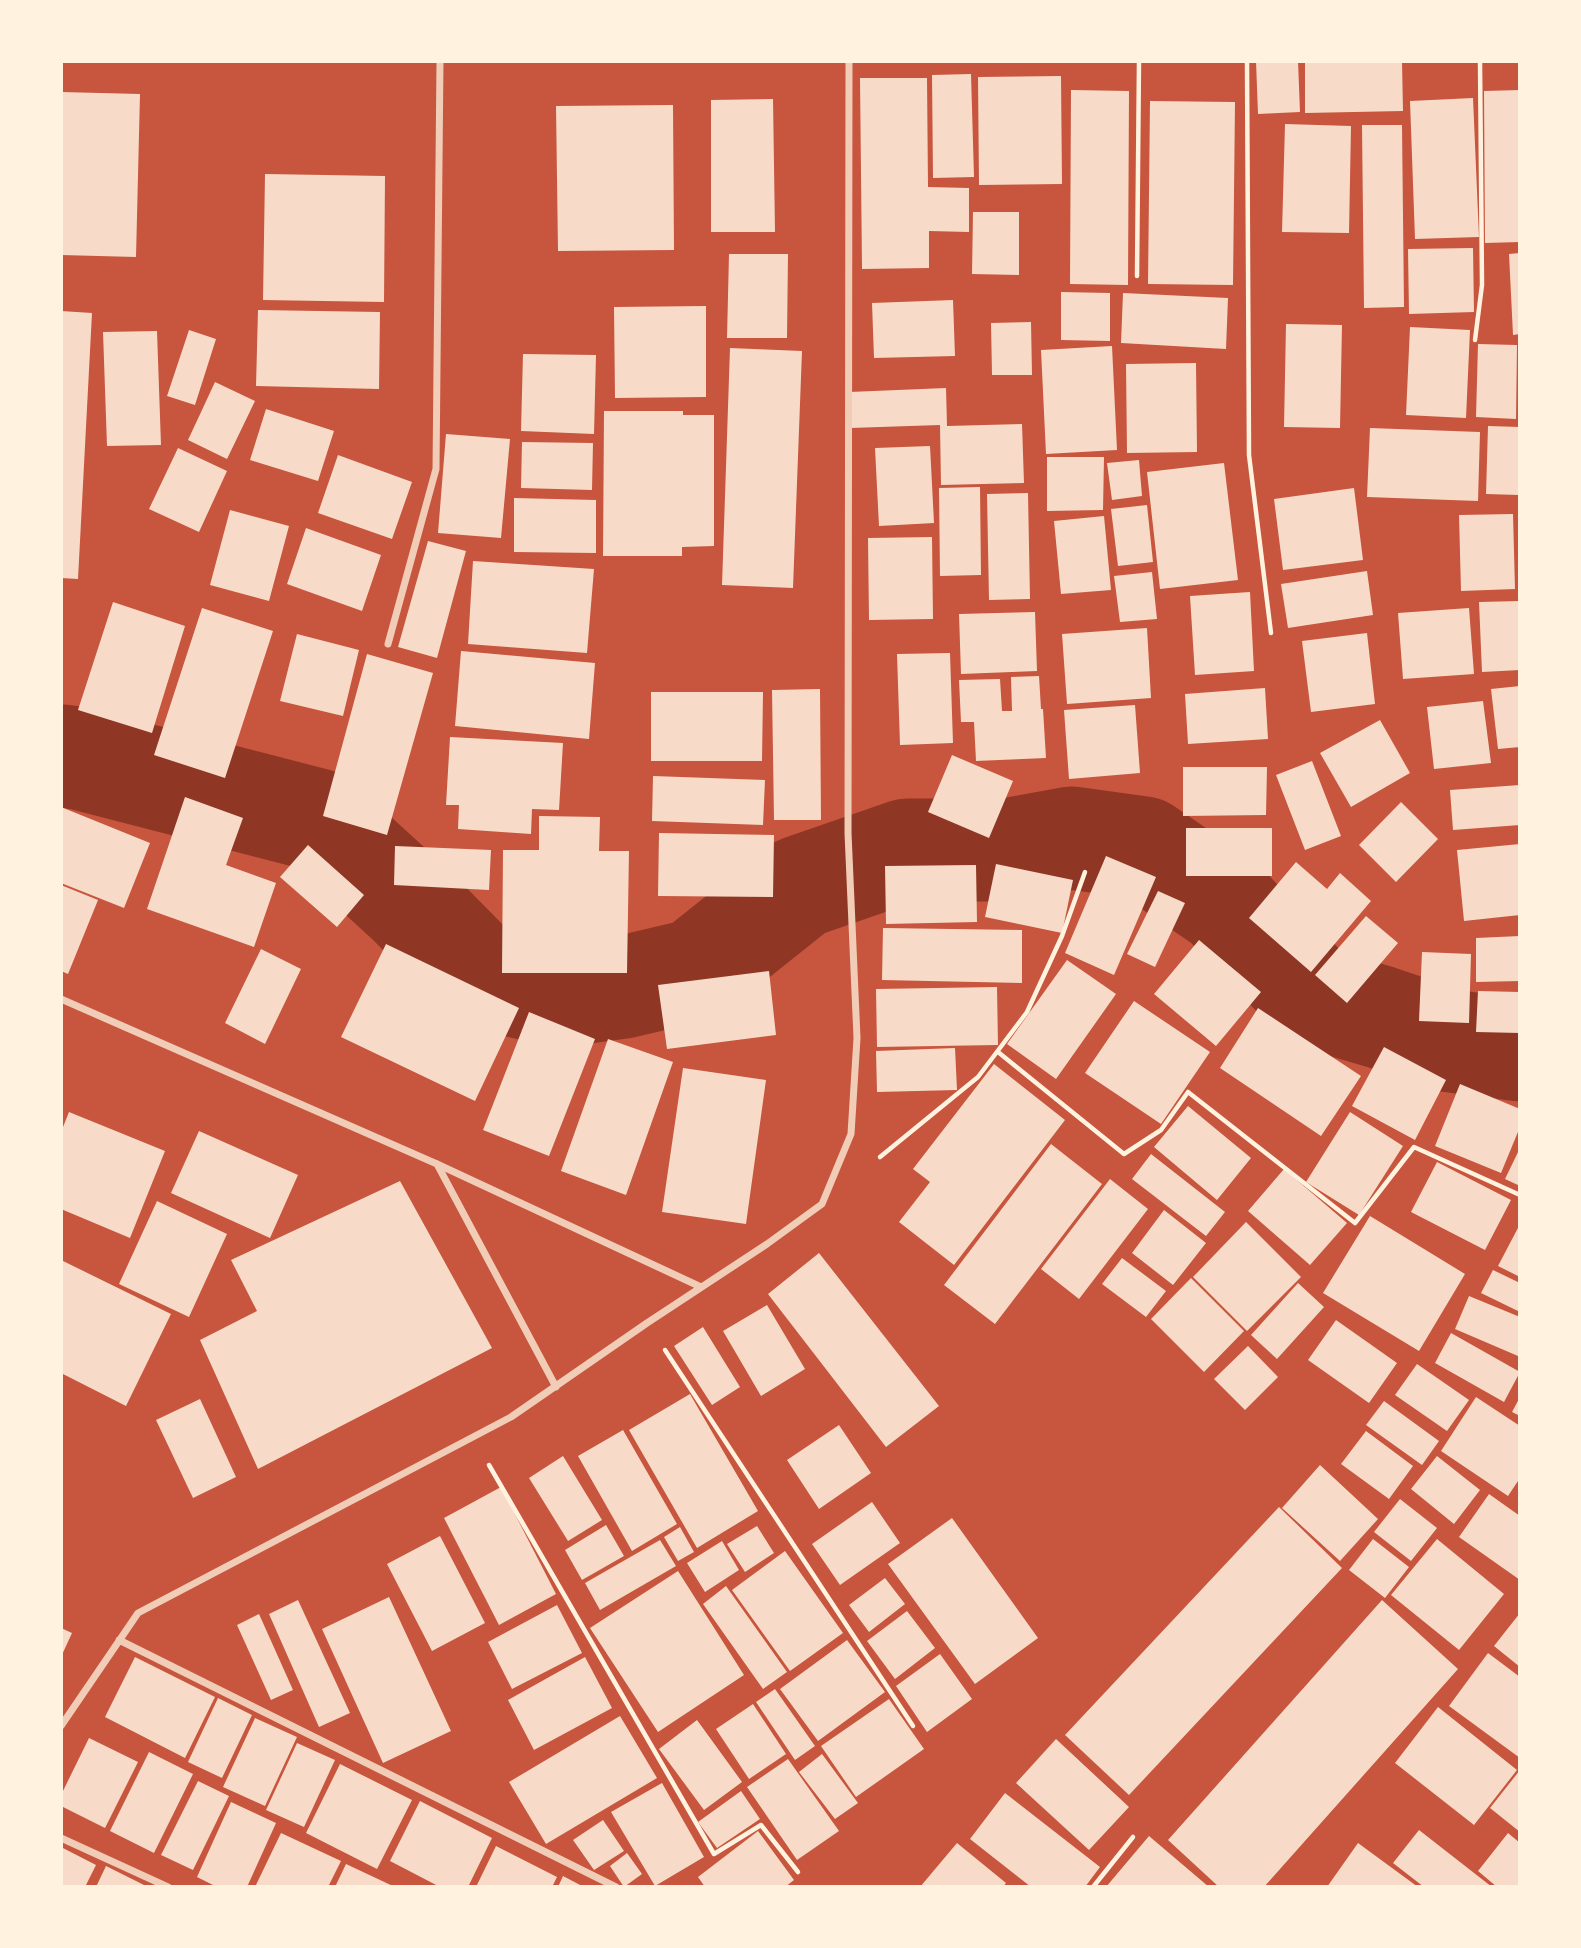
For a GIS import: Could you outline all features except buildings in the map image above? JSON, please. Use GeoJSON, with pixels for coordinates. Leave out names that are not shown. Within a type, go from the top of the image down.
{"type":"FeatureCollection","features":[{"type":"Feature","properties":{"kind":"street"},"geometry":{"type":"LineString","coordinates":[[388,644],[436,469],[440,61]]}},
{"type":"Feature","properties":{"kind":"street"},"geometry":{"type":"LineString","coordinates":[[61,1726],[138,1613],[511,1417],[822,1204],[851,1134],[857,1038],[848,833],[849,61]]}},
{"type":"Feature","properties":{"kind":"street"},"geometry":{"type":"LineString","coordinates":[[61,999],[437,1164],[701,1287]]}},
{"type":"Feature","properties":{"kind":"street"},"geometry":{"type":"LineString","coordinates":[[437,1164],[556,1387]]}},
{"type":"Feature","properties":{"kind":"street"},"geometry":{"type":"LineString","coordinates":[[119,1640],[616,1887]]}},
{"type":"Feature","properties":{"kind":"street"},"geometry":{"type":"LineString","coordinates":[[61,1838],[168,1887]]}},
{"type":"Feature","properties":{"kind":"path"},"geometry":{"type":"LineString","coordinates":[[1137,276],[1139,61]]}},
{"type":"Feature","properties":{"kind":"path"},"geometry":{"type":"LineString","coordinates":[[1247,61],[1249,455],[1271,633]]}},
{"type":"Feature","properties":{"kind":"path"},"geometry":{"type":"LineString","coordinates":[[1475,340],[1482,285],[1480,61]]}},
{"type":"Feature","properties":{"kind":"path"},"geometry":{"type":"LineString","coordinates":[[874,1161],[978,1077],[998,1052],[1027,1012],[1062,936],[1085,872]]}},
{"type":"Feature","properties":{"kind":"path"},"geometry":{"type":"LineString","coordinates":[[998,1052],[1124,1154],[1161,1130],[1188,1092],[1355,1223],[1414,1147],[1520,1195]]}},
{"type":"Feature","properties":{"kind":"path"},"geometry":{"type":"LineString","coordinates":[[647,1323],[913,1726]]}},
{"type":"Feature","properties":{"kind":"path"},"geometry":{"type":"LineString","coordinates":[[473,1437],[714,1854],[761,1825],[798,1872]]}},
{"type":"Feature","properties":{"kind":"path"},"geometry":{"type":"LineString","coordinates":[[1093,1887],[1133,1837]]}},
{"type":"Feature","properties":{"kind":"waterway"},"geometry":{"type":"LineString","coordinates":[[61,756],[78,758],[318,820],[409,903],[483,978],[558,996],[624,987],[696,970],[800,887],[907,850],[1006,850],[1072,838],[1144,848],[1224,903],[1315,998],[1451,1041],[1520,1050]]}}]}
